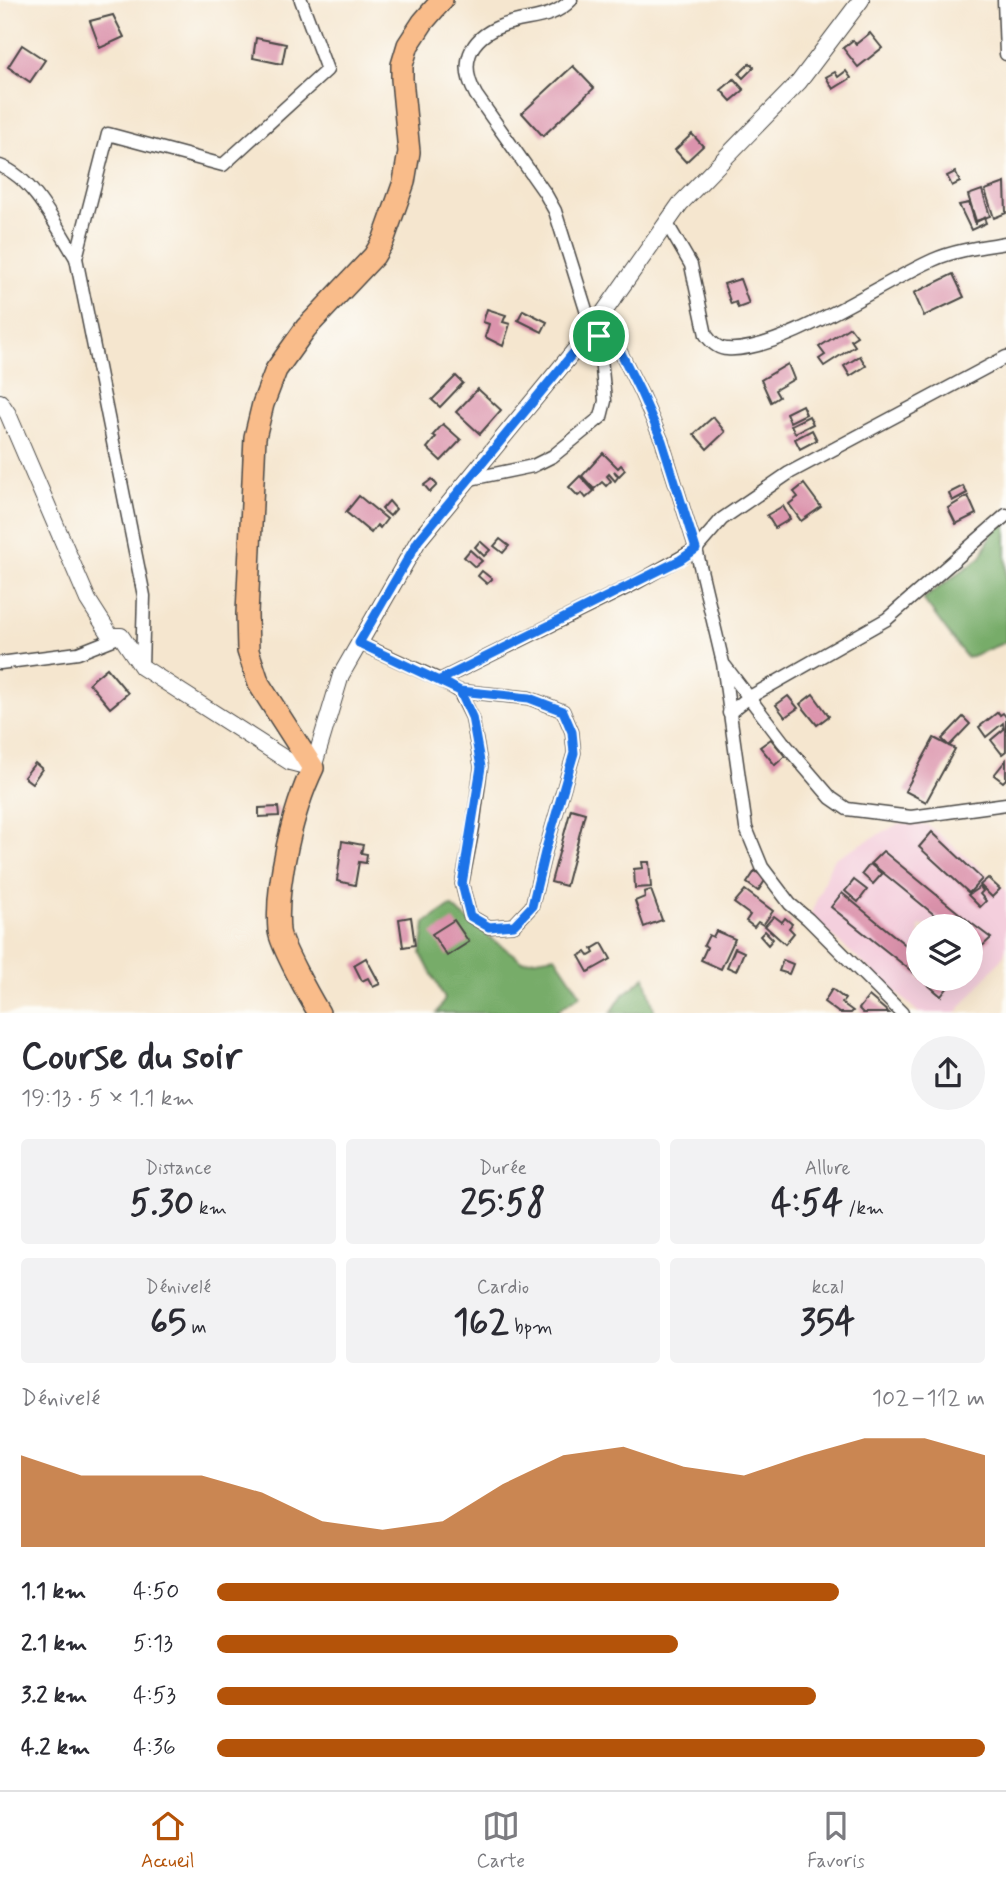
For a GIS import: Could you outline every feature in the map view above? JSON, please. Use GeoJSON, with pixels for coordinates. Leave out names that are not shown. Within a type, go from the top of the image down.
{"type":"FeatureCollection","features":[{"type":"Feature","properties":{"kind":"highway"},"geometry":{"type":"LineString","coordinates":[[319,1013],[306,992],[279,933],[284,860],[296,810],[313,768],[258,684],[248,651],[247,614],[255,437],[263,404],[276,370],[306,328],[374,256],[383,241],[404,182],[409,152],[402,65],[408,45],[422,22],[442,0]]}},
{"type":"Feature","properties":{"kind":"street"},"geometry":{"type":"LineString","coordinates":[[76,258],[108,134],[223,165],[327,70],[301,0]]}},
{"type":"Feature","properties":{"kind":"street"},"geometry":{"type":"LineString","coordinates":[[470,480],[533,466],[553,456],[601,417],[606,401],[596,333],[555,211],[476,95],[465,68],[470,52],[483,38],[501,26],[548,16],[564,8],[571,0]]}},
{"type":"Feature","properties":{"kind":"street"},"geometry":{"type":"LineString","coordinates":[[121,636],[142,667],[290,762],[313,768],[341,676],[418,541],[596,333],[680,204],[799,82],[861,0]]}},
{"type":"Feature","properties":{"kind":"street"},"geometry":{"type":"LineString","coordinates":[[1004,0],[1006,54]]}},
{"type":"Feature","properties":{"kind":"street"},"geometry":{"type":"LineString","coordinates":[[0,166],[11,170],[32,190],[76,258],[144,596],[142,667]]}},
{"type":"Feature","properties":{"kind":"street"},"geometry":{"type":"LineString","coordinates":[[666,222],[691,265],[706,335],[711,342],[724,349],[747,348],[782,338],[935,259],[1006,243]]}},
{"type":"Feature","properties":{"kind":"street"},"geometry":{"type":"LineString","coordinates":[[596,333],[620,351],[641,393],[662,441],[696,549],[723,663],[746,828],[762,867],[790,904],[902,1013]]}},
{"type":"Feature","properties":{"kind":"street"},"geometry":{"type":"LineString","coordinates":[[440,680],[647,577],[696,549],[722,519],[789,473],[1006,357]]}},
{"type":"Feature","properties":{"kind":"street"},"geometry":{"type":"LineString","coordinates":[[0,402],[8,414],[88,600],[111,636],[121,636]]}},
{"type":"Feature","properties":{"kind":"street"},"geometry":{"type":"LineString","coordinates":[[729,713],[748,698],[887,620],[1006,515]]}},
{"type":"Feature","properties":{"kind":"street"},"geometry":{"type":"LineString","coordinates":[[0,663],[78,653],[121,636]]}},
{"type":"Feature","properties":{"kind":"street"},"geometry":{"type":"LineString","coordinates":[[359,643],[460,691],[529,698],[563,711],[572,732],[574,753],[532,906],[514,925],[489,927],[470,916],[462,884],[481,767],[472,717],[460,691]]}},
{"type":"Feature","properties":{"kind":"street"},"geometry":{"type":"LineString","coordinates":[[723,663],[748,698],[831,798],[847,809],[911,817],[1006,804]]}},
{"type":"Feature","properties":{"kind":"shaded area"},"geometry":{"type":"Polygon","coordinates":[[[900,823],[928,825],[1006,890],[1006,947],[1003,957],[983,981],[983,914],[906,914],[906,991],[974,991],[956,1013],[919,1013],[810,916],[833,859],[900,823]]]}},
{"type":"Feature","properties":{"kind":"green space"},"geometry":{"type":"Polygon","coordinates":[[[1006,516],[1006,642],[967,658],[923,599],[981,557],[999,518],[1006,516]]]}},
{"type":"Feature","properties":{"kind":"green space"},"geometry":{"type":"Polygon","coordinates":[[[451,906],[523,961],[555,956],[581,995],[558,1010],[560,1013],[437,1013],[445,999],[421,954],[425,923],[451,906]]]}},
{"type":"Feature","properties":{"kind":"green space"},"geometry":{"type":"Polygon","coordinates":[[[645,977],[655,1013],[611,1013],[622,996],[645,977]]]}},
{"type":"Feature","properties":{"kind":"building"},"geometry":{"type":"Polygon","coordinates":[[[113,15],[124,37],[100,48],[90,21],[113,15]]]}},
{"type":"Feature","properties":{"kind":"building"},"geometry":{"type":"Polygon","coordinates":[[[870,33],[882,48],[858,67],[843,48],[853,40],[856,44],[870,33]]]}},
{"type":"Feature","properties":{"kind":"building"},"geometry":{"type":"Polygon","coordinates":[[[256,38],[286,44],[282,64],[253,58],[256,38]]]}},
{"type":"Feature","properties":{"kind":"building"},"geometry":{"type":"Polygon","coordinates":[[[22,45],[45,60],[30,82],[8,67],[22,45]]]}},
{"type":"Feature","properties":{"kind":"building"},"geometry":{"type":"Polygon","coordinates":[[[750,63],[754,67],[743,78],[739,74],[750,63]]]}},
{"type":"Feature","properties":{"kind":"building"},"geometry":{"type":"Polygon","coordinates":[[[573,66],[594,88],[543,136],[522,113],[573,66]]]}},
{"type":"Feature","properties":{"kind":"building"},"geometry":{"type":"Polygon","coordinates":[[[846,71],[851,78],[833,89],[826,77],[835,72],[838,77],[846,71]]]}},
{"type":"Feature","properties":{"kind":"building"},"geometry":{"type":"Polygon","coordinates":[[[734,79],[744,90],[731,101],[721,90],[734,79]]]}},
{"type":"Feature","properties":{"kind":"building"},"geometry":{"type":"Polygon","coordinates":[[[692,134],[703,146],[686,162],[675,150],[692,134]]]}},
{"type":"Feature","properties":{"kind":"building"},"geometry":{"type":"Polygon","coordinates":[[[955,172],[960,182],[952,186],[947,176],[955,172]]]}},
{"type":"Feature","properties":{"kind":"building"},"geometry":{"type":"Polygon","coordinates":[[[1005,183],[1006,213],[994,218],[985,190],[1005,183]]]}},
{"type":"Feature","properties":{"kind":"building"},"geometry":{"type":"Polygon","coordinates":[[[982,190],[990,216],[976,221],[968,195],[982,190]]]}},
{"type":"Feature","properties":{"kind":"building"},"geometry":{"type":"Polygon","coordinates":[[[969,203],[976,225],[976,222],[984,218],[986,223],[971,230],[959,205],[969,203]]]}},
{"type":"Feature","properties":{"kind":"building"},"geometry":{"type":"Polygon","coordinates":[[[953,274],[964,297],[924,316],[914,293],[953,274]]]}},
{"type":"Feature","properties":{"kind":"building"},"geometry":{"type":"Polygon","coordinates":[[[740,279],[749,304],[738,308],[736,302],[731,304],[724,284],[740,279]]]}},
{"type":"Feature","properties":{"kind":"building"},"geometry":{"type":"Polygon","coordinates":[[[487,309],[506,315],[503,322],[510,324],[503,346],[485,337],[489,324],[483,322],[487,309]]]}},
{"type":"Feature","properties":{"kind":"building"},"geometry":{"type":"Polygon","coordinates":[[[523,310],[547,322],[542,332],[518,320],[523,310]]]}},
{"type":"Feature","properties":{"kind":"building"},"geometry":{"type":"Polygon","coordinates":[[[850,327],[857,336],[851,340],[855,346],[824,366],[819,359],[825,355],[819,347],[850,327]]]}},
{"type":"Feature","properties":{"kind":"building"},"geometry":{"type":"Polygon","coordinates":[[[860,356],[866,366],[850,376],[844,366],[860,356]]]}},
{"type":"Feature","properties":{"kind":"building"},"geometry":{"type":"Polygon","coordinates":[[[788,364],[794,379],[775,390],[779,397],[771,402],[761,380],[788,364]]]}},
{"type":"Feature","properties":{"kind":"building"},"geometry":{"type":"Polygon","coordinates":[[[456,376],[463,383],[440,407],[432,400],[456,376]]]}},
{"type":"Feature","properties":{"kind":"building"},"geometry":{"type":"Polygon","coordinates":[[[478,389],[501,410],[480,434],[456,412],[478,389]]]}},
{"type":"Feature","properties":{"kind":"building"},"geometry":{"type":"Polygon","coordinates":[[[802,405],[806,414],[790,422],[786,413],[802,405]]]}},
{"type":"Feature","properties":{"kind":"building"},"geometry":{"type":"Polygon","coordinates":[[[809,416],[813,424],[795,433],[791,425],[809,416]]]}},
{"type":"Feature","properties":{"kind":"building"},"geometry":{"type":"Polygon","coordinates":[[[713,417],[725,432],[707,449],[694,434],[713,417]]]}},
{"type":"Feature","properties":{"kind":"building"},"geometry":{"type":"Polygon","coordinates":[[[443,424],[461,440],[441,461],[427,448],[436,437],[433,435],[443,424]]]}},
{"type":"Feature","properties":{"kind":"building"},"geometry":{"type":"Polygon","coordinates":[[[812,430],[817,440],[800,449],[795,439],[812,430]]]}},
{"type":"Feature","properties":{"kind":"building"},"geometry":{"type":"Polygon","coordinates":[[[603,453],[618,468],[621,465],[625,470],[619,476],[614,471],[618,477],[615,481],[609,474],[607,476],[611,481],[606,486],[602,482],[594,489],[582,476],[603,453]]]}},
{"type":"Feature","properties":{"kind":"building"},"geometry":{"type":"Polygon","coordinates":[[[580,476],[594,491],[586,498],[582,493],[578,496],[569,487],[580,476]]]}},
{"type":"Feature","properties":{"kind":"building"},"geometry":{"type":"Polygon","coordinates":[[[432,479],[437,485],[430,492],[424,485],[432,479]]]}},
{"type":"Feature","properties":{"kind":"building"},"geometry":{"type":"Polygon","coordinates":[[[804,484],[821,507],[801,521],[789,504],[798,497],[794,492],[804,484]]]}},
{"type":"Feature","properties":{"kind":"building"},"geometry":{"type":"Polygon","coordinates":[[[963,486],[967,493],[952,501],[949,493],[963,486]]]}},
{"type":"Feature","properties":{"kind":"building"},"geometry":{"type":"Polygon","coordinates":[[[359,496],[387,519],[380,528],[377,525],[371,533],[346,512],[359,496]]]}},
{"type":"Feature","properties":{"kind":"building"},"geometry":{"type":"Polygon","coordinates":[[[968,496],[976,514],[956,524],[948,508],[968,496]]]}},
{"type":"Feature","properties":{"kind":"building"},"geometry":{"type":"Polygon","coordinates":[[[389,501],[396,509],[390,516],[382,509],[389,501]]]}},
{"type":"Feature","properties":{"kind":"building"},"geometry":{"type":"Polygon","coordinates":[[[783,506],[790,519],[775,528],[767,515],[783,506]]]}},
{"type":"Feature","properties":{"kind":"building"},"geometry":{"type":"Polygon","coordinates":[[[500,539],[509,546],[503,553],[494,546],[500,539]]]}},
{"type":"Feature","properties":{"kind":"building"},"geometry":{"type":"Polygon","coordinates":[[[480,541],[490,550],[484,556],[475,547],[480,541]]]}},
{"type":"Feature","properties":{"kind":"building"},"geometry":{"type":"Polygon","coordinates":[[[470,550],[482,561],[475,567],[464,557],[470,550]]]}},
{"type":"Feature","properties":{"kind":"building"},"geometry":{"type":"Polygon","coordinates":[[[482,571],[492,579],[487,584],[478,576],[482,571]]]}},
{"type":"Feature","properties":{"kind":"building"},"geometry":{"type":"Polygon","coordinates":[[[107,668],[128,693],[110,708],[89,683],[107,668]]]}},
{"type":"Feature","properties":{"kind":"building"},"geometry":{"type":"Polygon","coordinates":[[[813,694],[829,716],[817,725],[800,704],[813,694]]]}},
{"type":"Feature","properties":{"kind":"building"},"geometry":{"type":"Polygon","coordinates":[[[788,696],[798,708],[785,717],[776,705],[788,696]]]}},
{"type":"Feature","properties":{"kind":"building"},"geometry":{"type":"Polygon","coordinates":[[[998,712],[1006,717],[1006,751],[1002,754],[991,740],[1004,729],[1003,723],[986,737],[979,727],[998,712]]]}},
{"type":"Feature","properties":{"kind":"building"},"geometry":{"type":"Polygon","coordinates":[[[963,717],[970,724],[949,746],[942,739],[963,717]]]}},
{"type":"Feature","properties":{"kind":"building"},"geometry":{"type":"Polygon","coordinates":[[[934,738],[955,749],[926,802],[905,791],[934,738]]]}},
{"type":"Feature","properties":{"kind":"building"},"geometry":{"type":"Polygon","coordinates":[[[771,739],[785,756],[775,765],[760,747],[771,739]]]}},
{"type":"Feature","properties":{"kind":"building"},"geometry":{"type":"Polygon","coordinates":[[[1006,760],[1006,779],[1003,782],[994,775],[1006,760]]]}},
{"type":"Feature","properties":{"kind":"building"},"geometry":{"type":"Polygon","coordinates":[[[35,763],[42,769],[32,783],[24,777],[35,763]]]}},
{"type":"Feature","properties":{"kind":"building"},"geometry":{"type":"Polygon","coordinates":[[[278,807],[279,816],[259,817],[259,808],[278,807]]]}},
{"type":"Feature","properties":{"kind":"building"},"geometry":{"type":"Polygon","coordinates":[[[571,809],[585,813],[566,886],[551,882],[571,809]]]}},
{"type":"Feature","properties":{"kind":"building"},"geometry":{"type":"Polygon","coordinates":[[[932,832],[982,879],[969,893],[919,847],[932,832]]]}},
{"type":"Feature","properties":{"kind":"building"},"geometry":{"type":"Polygon","coordinates":[[[342,841],[363,845],[361,853],[367,854],[366,863],[359,862],[355,885],[337,881],[342,841]]]}},
{"type":"Feature","properties":{"kind":"building"},"geometry":{"type":"Polygon","coordinates":[[[883,851],[960,914],[933,914],[871,863],[883,851]]]}},
{"type":"Feature","properties":{"kind":"building"},"geometry":{"type":"Polygon","coordinates":[[[642,862],[649,862],[651,887],[635,888],[634,869],[643,868],[642,862]]]}},
{"type":"Feature","properties":{"kind":"building"},"geometry":{"type":"Polygon","coordinates":[[[870,864],[882,874],[873,884],[862,874],[870,864]]]}},
{"type":"Feature","properties":{"kind":"building"},"geometry":{"type":"Polygon","coordinates":[[[755,871],[766,879],[758,891],[747,883],[755,871]]]}},
{"type":"Feature","properties":{"kind":"building"},"geometry":{"type":"Polygon","coordinates":[[[988,878],[1000,889],[992,897],[980,885],[988,878]]]}},
{"type":"Feature","properties":{"kind":"building"},"geometry":{"type":"Polygon","coordinates":[[[854,880],[867,890],[858,902],[845,891],[854,880]]]}},
{"type":"Feature","properties":{"kind":"building"},"geometry":{"type":"Polygon","coordinates":[[[980,887],[983,891],[980,894],[986,901],[980,907],[968,895],[980,887]]]}},
{"type":"Feature","properties":{"kind":"building"},"geometry":{"type":"Polygon","coordinates":[[[651,890],[662,920],[644,927],[635,901],[645,897],[644,892],[651,890]]]}},
{"type":"Feature","properties":{"kind":"building"},"geometry":{"type":"Polygon","coordinates":[[[745,890],[773,911],[763,925],[758,922],[754,927],[746,921],[750,915],[734,903],[745,890]]]}},
{"type":"Feature","properties":{"kind":"building"},"geometry":{"type":"Polygon","coordinates":[[[842,893],[906,945],[906,967],[831,907],[842,893]]]}},
{"type":"Feature","properties":{"kind":"building"},"geometry":{"type":"Polygon","coordinates":[[[774,916],[782,922],[785,918],[792,924],[789,928],[794,933],[785,944],[765,926],[774,916]]]}},
{"type":"Feature","properties":{"kind":"building"},"geometry":{"type":"Polygon","coordinates":[[[411,917],[415,945],[403,947],[399,919],[411,917]]]}},
{"type":"Feature","properties":{"kind":"building"},"geometry":{"type":"Polygon","coordinates":[[[454,920],[469,942],[447,956],[432,934],[454,920]]]}},
{"type":"Feature","properties":{"kind":"building"},"geometry":{"type":"Polygon","coordinates":[[[716,931],[735,939],[721,969],[701,960],[709,935],[713,937],[716,931]]]}},
{"type":"Feature","properties":{"kind":"building"},"geometry":{"type":"Polygon","coordinates":[[[765,931],[773,939],[768,945],[760,936],[765,931]]]}},
{"type":"Feature","properties":{"kind":"building"},"geometry":{"type":"Polygon","coordinates":[[[983,932],[991,938],[983,945],[983,932]]]}},
{"type":"Feature","properties":{"kind":"building"},"geometry":{"type":"Polygon","coordinates":[[[602,943],[611,959],[588,972],[579,956],[586,952],[589,956],[594,953],[592,949],[602,943]]]}},
{"type":"Feature","properties":{"kind":"building"},"geometry":{"type":"Polygon","coordinates":[[[735,948],[744,952],[736,971],[727,967],[735,948]]]}},
{"type":"Feature","properties":{"kind":"building"},"geometry":{"type":"Polygon","coordinates":[[[366,958],[380,984],[373,987],[368,978],[362,981],[354,965],[366,958]]]}},
{"type":"Feature","properties":{"kind":"building"},"geometry":{"type":"Polygon","coordinates":[[[783,960],[793,964],[789,974],[779,971],[783,960]]]}},
{"type":"Feature","properties":{"kind":"building"},"geometry":{"type":"Polygon","coordinates":[[[832,989],[845,999],[842,1003],[853,1011],[851,1013],[839,1013],[824,1002],[832,989]]]}},
{"type":"Feature","properties":{"kind":"building"},"geometry":{"type":"Polygon","coordinates":[[[869,996],[889,1013],[863,1013],[859,1009],[869,996]]]}},
{"type":"Feature","properties":{"kind":"route"},"geometry":{"type":"LineString","coordinates":[[599,336],[593,329],[418,541],[359,643],[460,691],[529,698],[563,711],[572,732],[574,753],[532,906],[514,925],[489,927],[470,916],[462,884],[481,767],[472,717],[460,691],[440,680],[680,560],[696,549],[662,441],[641,393],[620,351],[599,336]]}}]}
